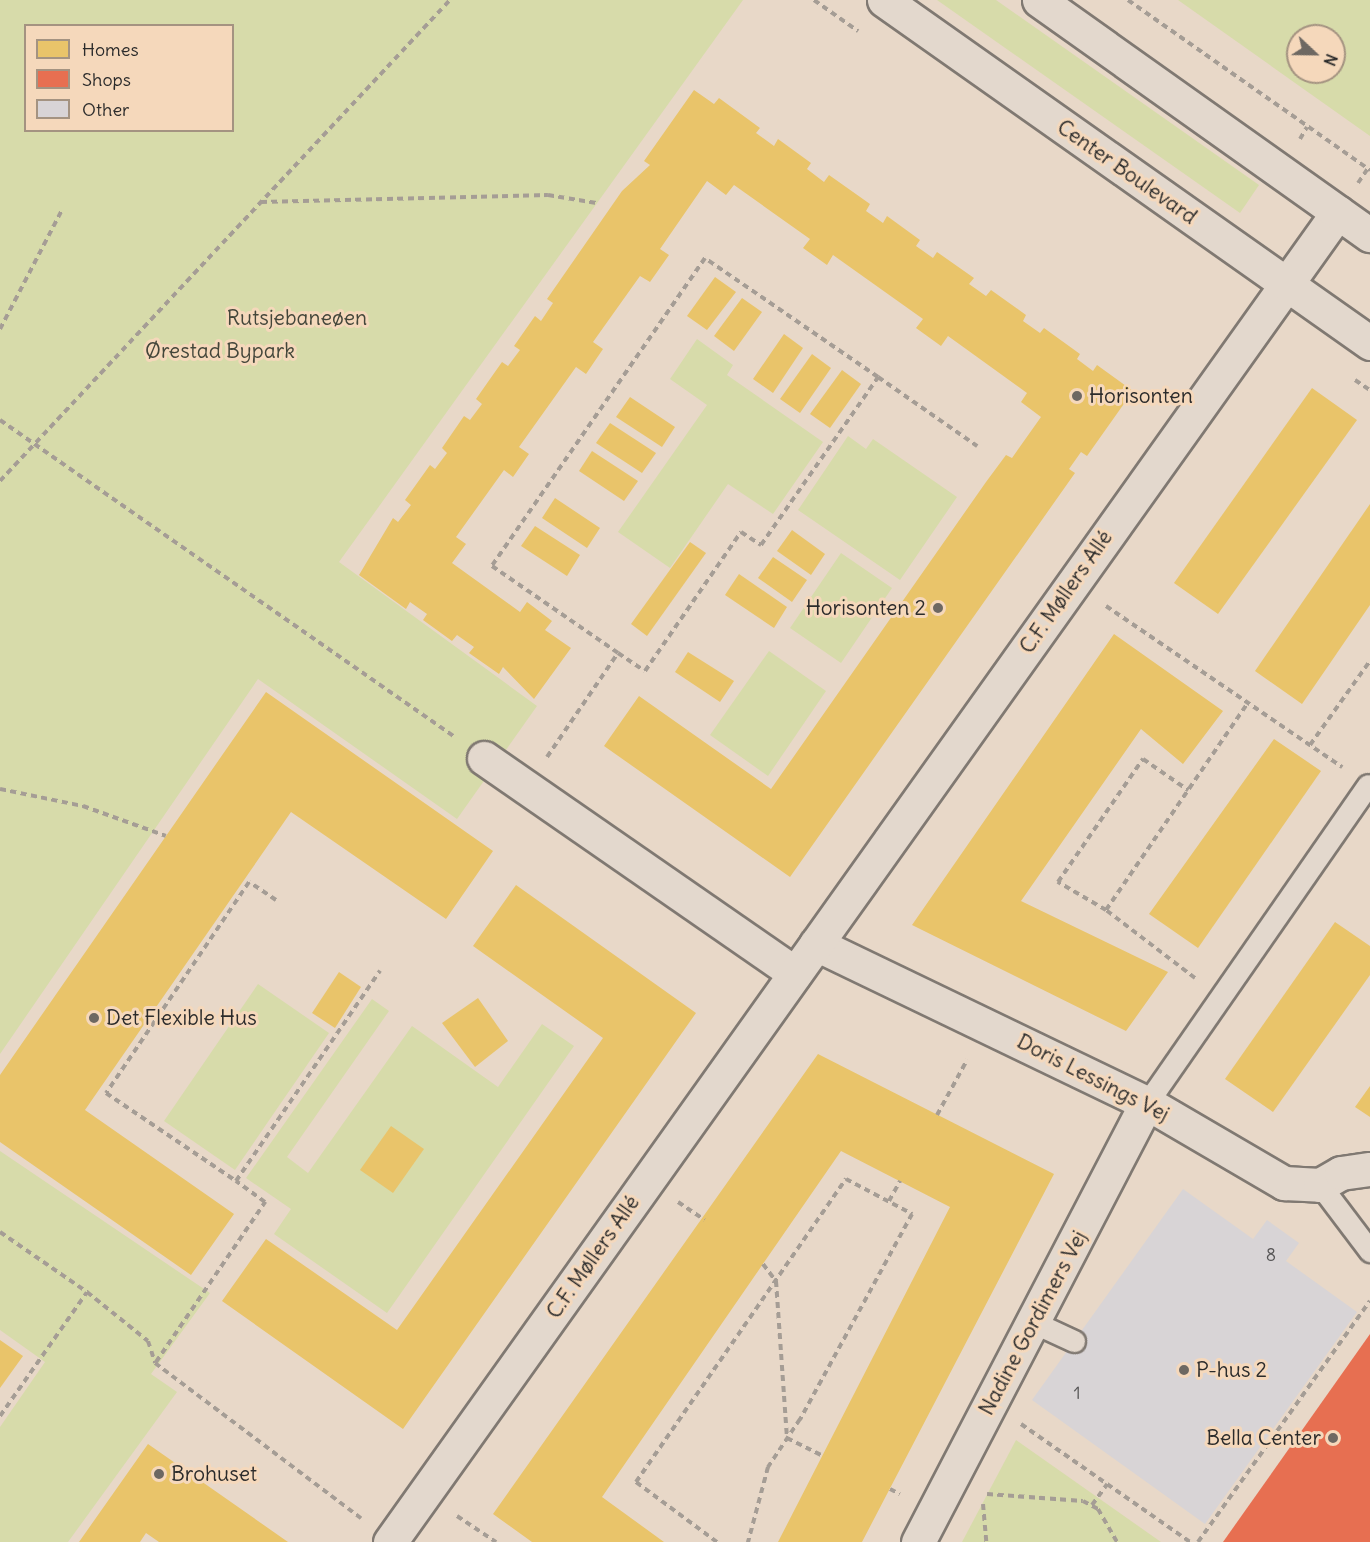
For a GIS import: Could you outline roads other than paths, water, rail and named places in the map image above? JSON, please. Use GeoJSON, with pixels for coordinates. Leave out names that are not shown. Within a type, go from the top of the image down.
{"type":"FeatureCollection","features":[{"type":"Feature","properties":{"kind":"street","name":"Center Boulevard"},"geometry":{"type":"LineString","coordinates":[[884,0],[1370,343]]}},
{"type":"Feature","properties":{"kind":"street"},"geometry":{"type":"LineString","coordinates":[[1040,0],[1370,235]]}},
{"type":"Feature","properties":{"kind":"street","name":"C.F. Møllers Allé"},"geometry":{"type":"LineString","coordinates":[[391,1541],[1338,212]]}},
{"type":"Feature","properties":{"kind":"street"},"geometry":{"type":"LineString","coordinates":[[484,758],[795,973]]}},
{"type":"Feature","properties":{"kind":"street","name":"Doris Lessings Vej"},"geometry":{"type":"LineString","coordinates":[[816,944],[1147,1103],[1284,1183],[1320,1185],[1341,1173],[1370,1169]]}},
{"type":"Feature","properties":{"kind":"street","name":"Nadine Gordimers Vej"},"geometry":{"type":"LineString","coordinates":[[918,1542],[1035,1323],[1147,1103]]}},
{"type":"Feature","properties":{"kind":"lane"},"geometry":{"type":"LineString","coordinates":[[1147,1103],[1368,785]]}},
{"type":"Feature","properties":{"kind":"lane"},"geometry":{"type":"LineString","coordinates":[[1320,1185],[1370,1251]]}},
{"type":"Feature","properties":{"kind":"lane"},"geometry":{"type":"LineString","coordinates":[[1035,1323],[1074,1341]]}},
{"type":"Feature","properties":{"kind":"place","name":"Horisonten"},"geometry":{"type":"Point","coordinates":[1077,396]}},
{"type":"Feature","properties":{"kind":"place","name":"Horisonten 2"},"geometry":{"type":"Point","coordinates":[938,608]}},
{"type":"Feature","properties":{"kind":"place","name":"Det Flexible Hus"},"geometry":{"type":"Point","coordinates":[94,1018]}},
{"type":"Feature","properties":{"kind":"place","name":"P-hus 2"},"geometry":{"type":"Point","coordinates":[1184,1370]}},
{"type":"Feature","properties":{"kind":"place","name":"Bella Center"},"geometry":{"type":"Point","coordinates":[1333,1438]}},
{"type":"Feature","properties":{"kind":"place","name":"Brohuset"},"geometry":{"type":"Point","coordinates":[159,1474]}},
{"type":"Feature","properties":{"kind":"park label","name":"Rutsjebaneøen"},"geometry":{"type":"Point","coordinates":[297,318]}},
{"type":"Feature","properties":{"kind":"park label","name":"Ørestad Bypark"},"geometry":{"type":"Point","coordinates":[220,351]}}]}
